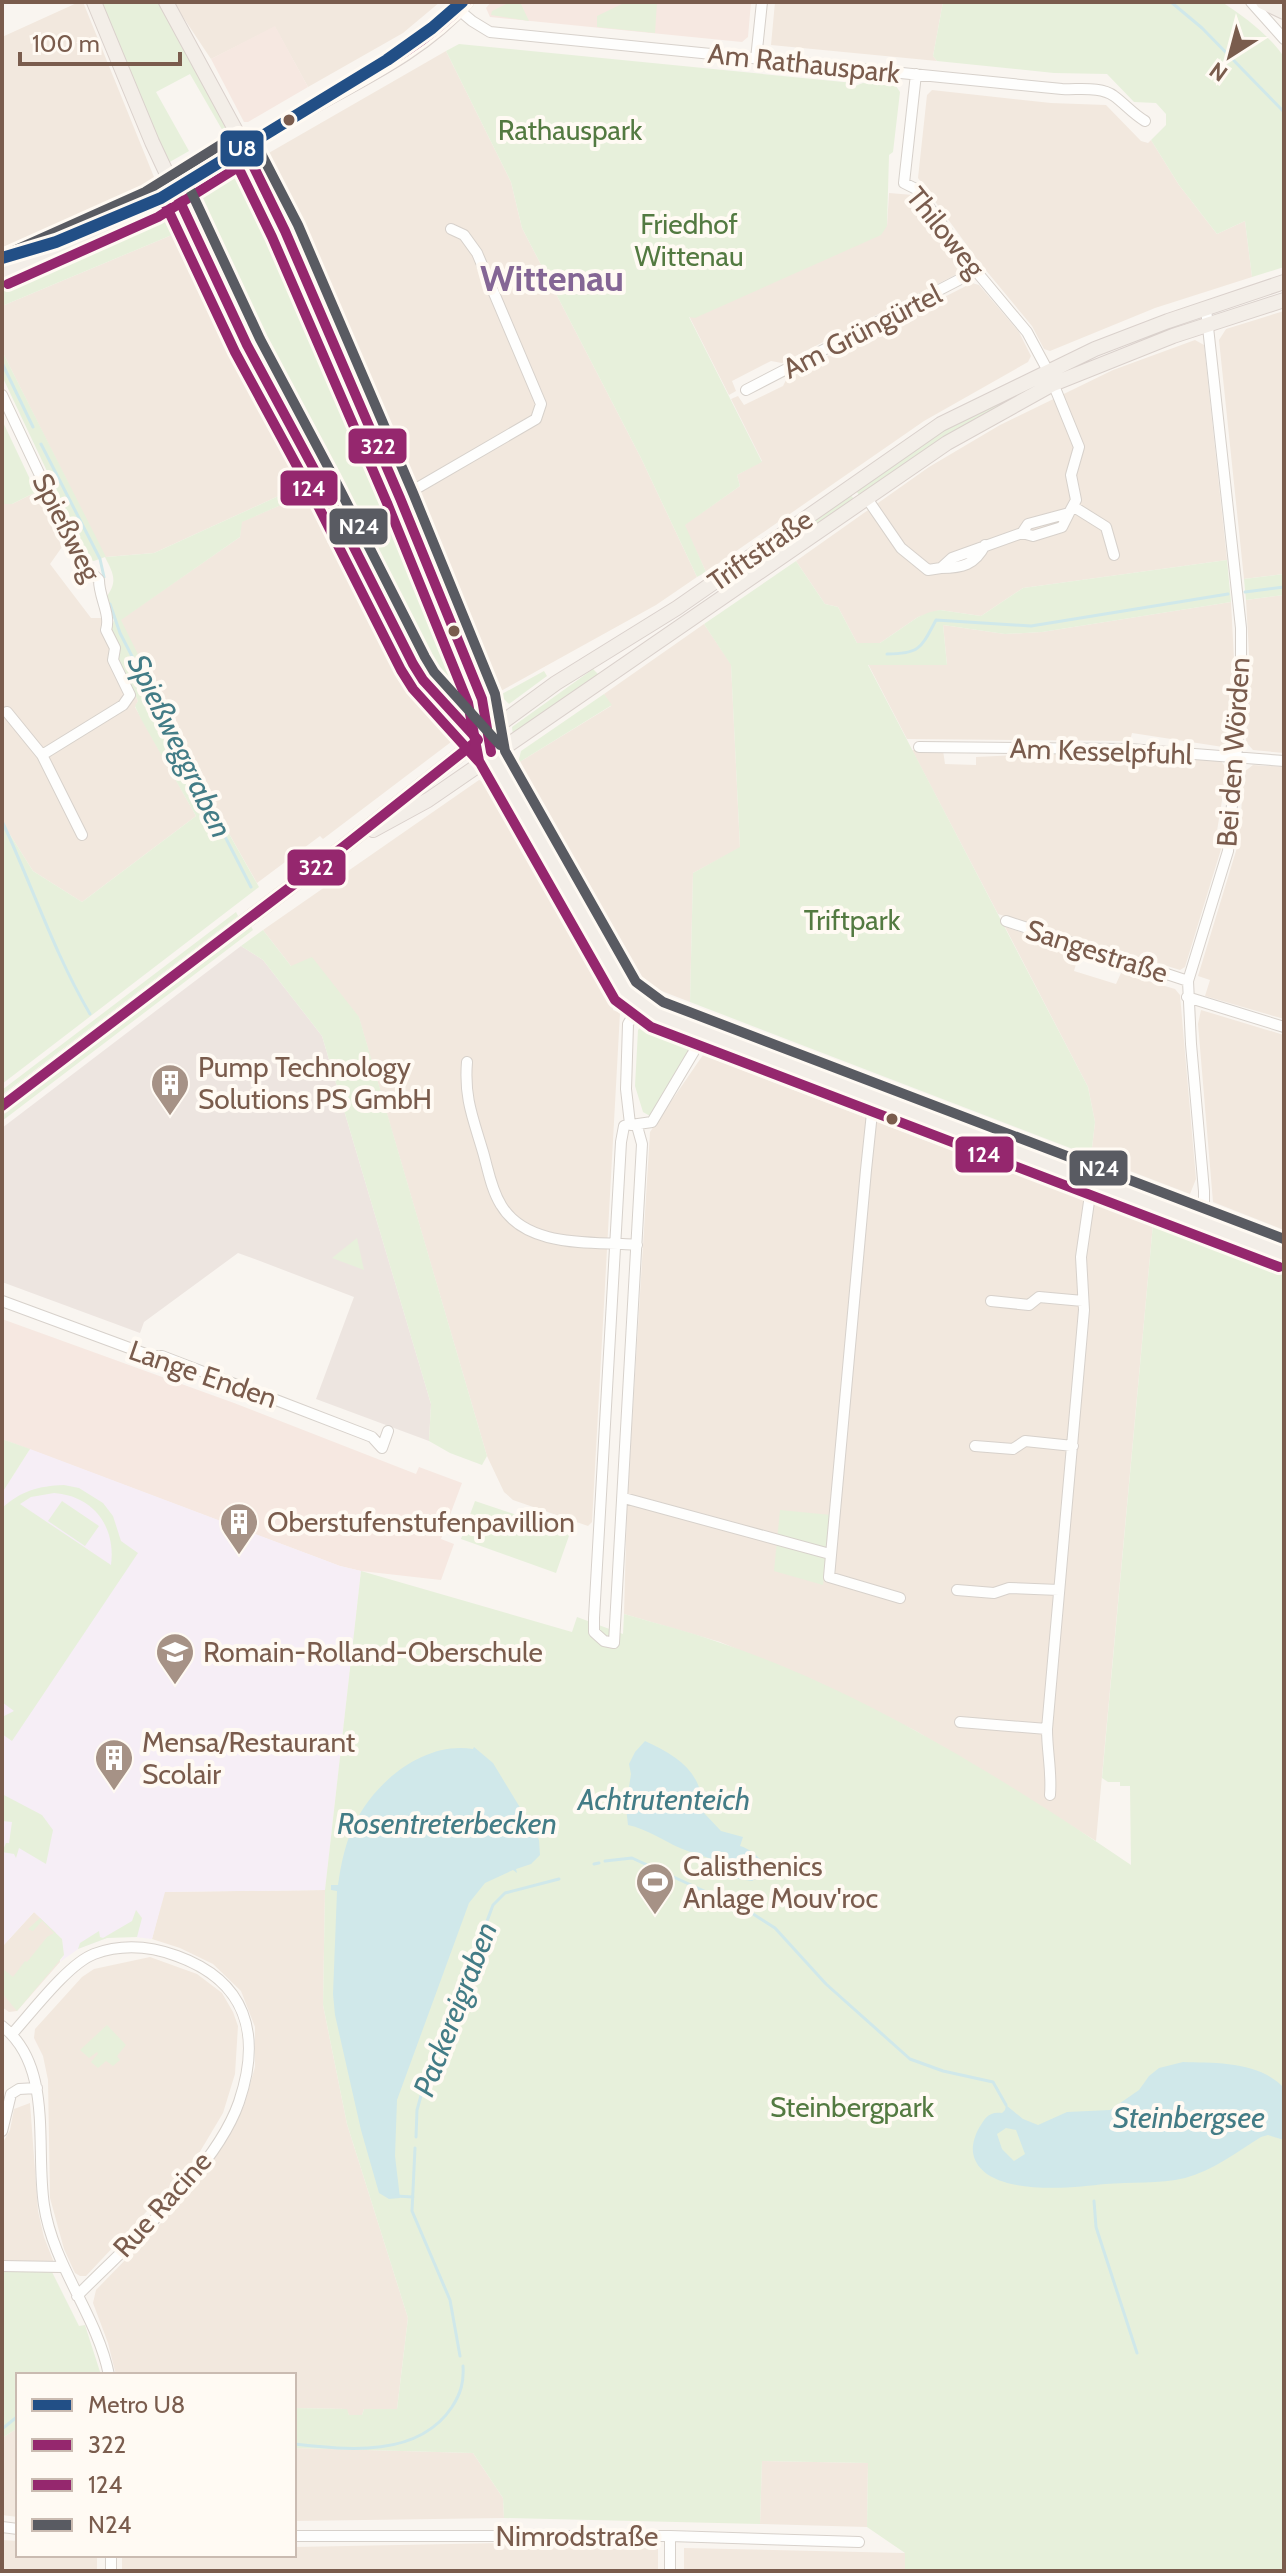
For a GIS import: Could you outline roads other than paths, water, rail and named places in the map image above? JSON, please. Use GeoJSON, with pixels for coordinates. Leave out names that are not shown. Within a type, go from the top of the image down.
{"type":"FeatureCollection","features":[{"type":"Feature","properties":{"kind":"main road"},"geometry":{"type":"LineString","coordinates":[[94,2],[152,142],[247,345],[413,664],[423,680],[483,737],[619,984],[656,1014],[1284,1254]]}},
{"type":"Feature","properties":{"kind":"main road"},"geometry":{"type":"LineString","coordinates":[[166,2],[285,231],[400,498],[482,699],[483,737]]}},
{"type":"Feature","properties":{"kind":"main road"},"geometry":{"type":"LineString","coordinates":[[1263,2],[1284,12]]}},
{"type":"Feature","properties":{"kind":"main road"},"geometry":{"type":"LineString","coordinates":[[2,271],[132,214],[175,191],[417,46],[462,6]]}},
{"type":"Feature","properties":{"kind":"main road","name":"Triftstraße"},"geometry":{"type":"LineString","coordinates":[[343,847],[483,737],[598,657],[677,608],[941,424],[1050,377],[1132,334],[1284,282]]}},
{"type":"Feature","properties":{"kind":"main road","name":"Triftstraße"},"geometry":{"type":"LineString","coordinates":[[343,847],[428,800],[866,497],[1050,377],[1284,300]]}},
{"type":"Feature","properties":{"kind":"main road"},"geometry":{"type":"LineString","coordinates":[[677,608],[686,622]]}},
{"type":"Feature","properties":{"kind":"main road"},"geometry":{"type":"LineString","coordinates":[[598,657],[609,675]]}},
{"type":"Feature","properties":{"kind":"main road"},"geometry":{"type":"LineString","coordinates":[[455,712],[465,710],[482,699]]}},
{"type":"Feature","properties":{"kind":"main road"},"geometry":{"type":"LineString","coordinates":[[2,1106],[343,847]]}},
{"type":"Feature","properties":{"kind":"street"},"geometry":{"type":"LineString","coordinates":[[756,59],[762,2]]}},
{"type":"Feature","properties":{"kind":"street"},"geometry":{"type":"LineString","coordinates":[[1251,2],[1284,39]]}},
{"type":"Feature","properties":{"kind":"street","name":"Am Rathauspark"},"geometry":{"type":"LineString","coordinates":[[462,6],[472,21],[490,32],[1104,91],[1114,95],[1145,121]]}},
{"type":"Feature","properties":{"kind":"street","name":"Thiloweg"},"geometry":{"type":"LineString","coordinates":[[916,74],[904,183],[916,189],[976,271],[1027,332],[1050,377],[1079,447],[1071,475],[1076,500],[1072,510]]}},
{"type":"Feature","properties":{"kind":"street"},"geometry":{"type":"LineString","coordinates":[[400,498],[536,419],[541,404],[477,253],[464,235],[451,229]]}},
{"type":"Feature","properties":{"kind":"street","name":"Am Grüngürtel"},"geometry":{"type":"LineString","coordinates":[[746,390],[976,271]]}},
{"type":"Feature","properties":{"kind":"street"},"geometry":{"type":"LineString","coordinates":[[1206,309],[1208,325]]}},
{"type":"Feature","properties":{"kind":"street","name":"Bei den Wörden"},"geometry":{"type":"LineString","coordinates":[[1197,1221],[1204,1191],[1188,981],[1228,851],[1241,701],[1241,628],[1208,325]]}},
{"type":"Feature","properties":{"kind":"street","name":"Spießweg"},"geometry":{"type":"LineString","coordinates":[[2,395],[82,564],[99,580],[99,595],[109,620],[106,630],[115,648],[113,660],[130,695],[123,705],[42,755]]}},
{"type":"Feature","properties":{"kind":"street"},"geometry":{"type":"LineString","coordinates":[[866,497],[901,548],[928,570],[941,568],[952,558],[1022,533],[1028,524],[1072,510],[1106,527],[1114,555]]}},
{"type":"Feature","properties":{"kind":"street"},"geometry":{"type":"LineString","coordinates":[[7,712],[42,755],[82,835]]}},
{"type":"Feature","properties":{"kind":"street","name":"Am Kesselpfuhl"},"geometry":{"type":"LineString","coordinates":[[919,747],[1089,748],[1284,761]]}},
{"type":"Feature","properties":{"kind":"street","name":"Sangestraße"},"geometry":{"type":"LineString","coordinates":[[1006,921],[1188,981]]}},
{"type":"Feature","properties":{"kind":"street","name":"Sangestraße"},"geometry":{"type":"LineString","coordinates":[[1187,997],[1284,1027]]}},
{"type":"Feature","properties":{"kind":"street"},"geometry":{"type":"LineString","coordinates":[[640,1004],[628,1024],[626,1089],[634,1125],[642,1144],[614,1643],[604,1641],[594,1632],[622,1134],[624,1126],[634,1125],[652,1122],[693,1053],[702,1031]]}},
{"type":"Feature","properties":{"kind":"street"},"geometry":{"type":"LineString","coordinates":[[467,1062],[465,1089],[494,1192],[503,1208],[522,1226],[549,1238],[637,1245]]}},
{"type":"Feature","properties":{"kind":"street"},"geometry":{"type":"LineString","coordinates":[[877,1099],[872,1113],[866,1170],[829,1577],[900,1598]]}},
{"type":"Feature","properties":{"kind":"street"},"geometry":{"type":"LineString","coordinates":[[1050,1795],[1052,1775],[1047,1729],[1084,1310],[1081,1257],[1092,1181]]}},
{"type":"Feature","properties":{"kind":"street"},"geometry":{"type":"LineString","coordinates":[[991,1301],[1029,1305],[1039,1297],[1083,1301]]}},
{"type":"Feature","properties":{"kind":"street","name":"Lange Enden"},"geometry":{"type":"LineString","coordinates":[[2,1301],[151,1356],[162,1356],[303,1410],[372,1437],[382,1448],[388,1431]]}},
{"type":"Feature","properties":{"kind":"street"},"geometry":{"type":"LineString","coordinates":[[975,1446],[1013,1449],[1025,1441],[1073,1446]]}},
{"type":"Feature","properties":{"kind":"street"},"geometry":{"type":"LineString","coordinates":[[602,1480],[624,1481]]}},
{"type":"Feature","properties":{"kind":"street"},"geometry":{"type":"LineString","coordinates":[[624,1498],[830,1554]]}},
{"type":"Feature","properties":{"kind":"street"},"geometry":{"type":"LineString","coordinates":[[957,1590],[994,1593],[1009,1588],[1059,1590]]}},
{"type":"Feature","properties":{"kind":"street"},"geometry":{"type":"LineString","coordinates":[[960,1722],[1047,1729]]}},
{"type":"Feature","properties":{"kind":"street","name":"Rue Racine"},"geometry":{"type":"LineString","coordinates":[[12,2034],[84,1959],[105,1951],[135,1947],[157,1949],[210,1971],[235,1997],[247,2026],[248,2056],[243,2090],[237,2107],[205,2162],[77,2296]]}},
{"type":"Feature","properties":{"kind":"street"},"geometry":{"type":"LineString","coordinates":[[2,2026],[12,2034],[29,2062],[37,2088],[44,2204],[54,2245],[104,2352],[109,2373]]}},
{"type":"Feature","properties":{"kind":"street"},"geometry":{"type":"LineString","coordinates":[[2,2131],[11,2094],[19,2089],[37,2088]]}},
{"type":"Feature","properties":{"kind":"street"},"geometry":{"type":"LineString","coordinates":[[2,2266],[63,2267]]}},
{"type":"Feature","properties":{"kind":"street","name":"Nimrodstraße"},"geometry":{"type":"LineString","coordinates":[[296,2536],[670,2536],[859,2542]]}},
{"type":"Feature","properties":{"kind":"street"},"geometry":{"type":"LineString","coordinates":[[670,2536],[670,2571]]}},
{"type":"Feature","properties":{"kind":"water","name":"Achtrutenteich"},"geometry":{"type":"Polygon","coordinates":[[[645,1741],[686,1767],[699,1786],[704,1813],[721,1831],[743,1837],[740,1846],[756,1856],[767,1871],[752,1881],[732,1878],[733,1870],[720,1863],[628,1825],[629,1764],[645,1741]]]}},
{"type":"Feature","properties":{"kind":"water","name":"Rosentreterbecken"},"geometry":{"type":"Polygon","coordinates":[[[474,1747],[493,1763],[530,1824],[537,1826],[534,1830],[539,1840],[540,1855],[531,1864],[516,1869],[517,1873],[513,1870],[485,1883],[469,1903],[397,2100],[395,2156],[400,2198],[389,2199],[379,2193],[335,2015],[337,1891],[331,1890],[331,1885],[338,1885],[354,1825],[374,1794],[388,1780],[419,1758],[437,1751],[474,1747]]]}},
{"type":"Feature","properties":{"kind":"water","name":"Steinbergsee"},"geometry":{"type":"Polygon","coordinates":[[[1183,2062],[1236,2065],[1274,2079],[1284,2088],[1284,2140],[1268,2135],[1261,2137],[1215,2166],[1185,2178],[1072,2187],[1032,2187],[995,2179],[982,2170],[974,2157],[974,2142],[981,2124],[991,2114],[1002,2113],[1006,2105],[1023,2119],[1038,2125],[1067,2112],[1110,2110],[1139,2090],[1159,2068],[1183,2062]],[[1006,2128],[997,2134],[1002,2149],[1014,2161],[1025,2154],[1016,2130],[1006,2128]]]}},
{"type":"Feature","properties":{"kind":"waterway"},"geometry":{"type":"LineString","coordinates":[[1171,2],[1202,28],[1284,112]]}},
{"type":"Feature","properties":{"kind":"waterway","name":"Spießweggraben"},"geometry":{"type":"LineString","coordinates":[[2,363],[33,427]]}},
{"type":"Feature","properties":{"kind":"waterway","name":"Spießweggraben"},"geometry":{"type":"LineString","coordinates":[[41,444],[100,559],[104,577]]}},
{"type":"Feature","properties":{"kind":"waterway"},"geometry":{"type":"LineString","coordinates":[[1245,592],[1284,587]]}},
{"type":"Feature","properties":{"kind":"waterway"},"geometry":{"type":"LineString","coordinates":[[887,654],[906,653],[918,648],[936,620],[1031,626],[1228,594]]}},
{"type":"Feature","properties":{"kind":"waterway","name":"Spießweggraben"},"geometry":{"type":"LineString","coordinates":[[110,604],[120,633],[251,887]]}},
{"type":"Feature","properties":{"kind":"waterway"},"geometry":{"type":"LineString","coordinates":[[2,821],[54,943],[90,1014]]}},
{"type":"Feature","properties":{"kind":"waterway","name":"Packereigraben"},"geometry":{"type":"LineString","coordinates":[[605,1861],[632,1858],[750,1912],[775,1928],[826,1984],[910,2059],[943,2071],[993,2082],[1006,2105]]}},
{"type":"Feature","properties":{"kind":"waterway","name":"Packereigraben"},"geometry":{"type":"LineString","coordinates":[[594,1864],[599,1863]]}},
{"type":"Feature","properties":{"kind":"waterway","name":"Packereigraben"},"geometry":{"type":"LineString","coordinates":[[416,2137],[417,2110],[436,2042],[439,2034],[446,2031],[493,1905],[505,1893],[559,1879]]}},
{"type":"Feature","properties":{"kind":"waterway","name":"Packereigraben"},"geometry":{"type":"LineString","coordinates":[[415,2148],[412,2211],[450,2300],[460,2356]]}},
{"type":"Feature","properties":{"kind":"waterway"},"geometry":{"type":"LineString","coordinates":[[396,2196],[413,2197]]}},
{"type":"Feature","properties":{"kind":"waterway"},"geometry":{"type":"LineString","coordinates":[[1094,2201],[1096,2227],[1137,2353]]}},
{"type":"Feature","properties":{"kind":"waterway","name":"Packereigraben"},"geometry":{"type":"LineString","coordinates":[[296,2444],[337,2448],[380,2447],[421,2435],[438,2423],[452,2407],[461,2387],[463,2366]]}},
{"type":"Feature","properties":{"kind":"waterway","name":"Packereigraben"},"geometry":{"type":"LineString","coordinates":[[2,2429],[16,2418]]}},
{"type":"Feature","properties":{"kind":"metro line","name":"U8"},"geometry":{"type":"LineString","coordinates":[[2,258],[56,242],[161,198],[387,60],[462,2]]}},
{"type":"Feature","properties":{"kind":"place","name":"Pump Technology Solutions PS GmbH"},"geometry":{"type":"Point","coordinates":[170,1117]}},
{"type":"Feature","properties":{"kind":"place","name":"Oberstufenstufenpavillion"},"geometry":{"type":"Point","coordinates":[239,1556]}},
{"type":"Feature","properties":{"kind":"place","name":"Romain-Rolland-Oberschule"},"geometry":{"type":"Point","coordinates":[175,1686]}},
{"type":"Feature","properties":{"kind":"place","name":"Mensa/Restaurant Scolair"},"geometry":{"type":"Point","coordinates":[114,1792]}},
{"type":"Feature","properties":{"kind":"place","name":"Calisthenics Anlage Mouv'roc"},"geometry":{"type":"Point","coordinates":[655,1916]}},
{"type":"Feature","properties":{"kind":"district","name":"Wittenau"},"geometry":{"type":"Point","coordinates":[552,278]}},
{"type":"Feature","properties":{"kind":"park label","name":"Rathauspark"},"geometry":{"type":"Point","coordinates":[570,130]}},
{"type":"Feature","properties":{"kind":"park label","name":"Friedhof Wittenau"},"geometry":{"type":"Point","coordinates":[689,240]}},
{"type":"Feature","properties":{"kind":"park label","name":"Triftpark"},"geometry":{"type":"Point","coordinates":[852,920]}},
{"type":"Feature","properties":{"kind":"park label","name":"Steinbergpark"},"geometry":{"type":"Point","coordinates":[852,2107]}}]}
